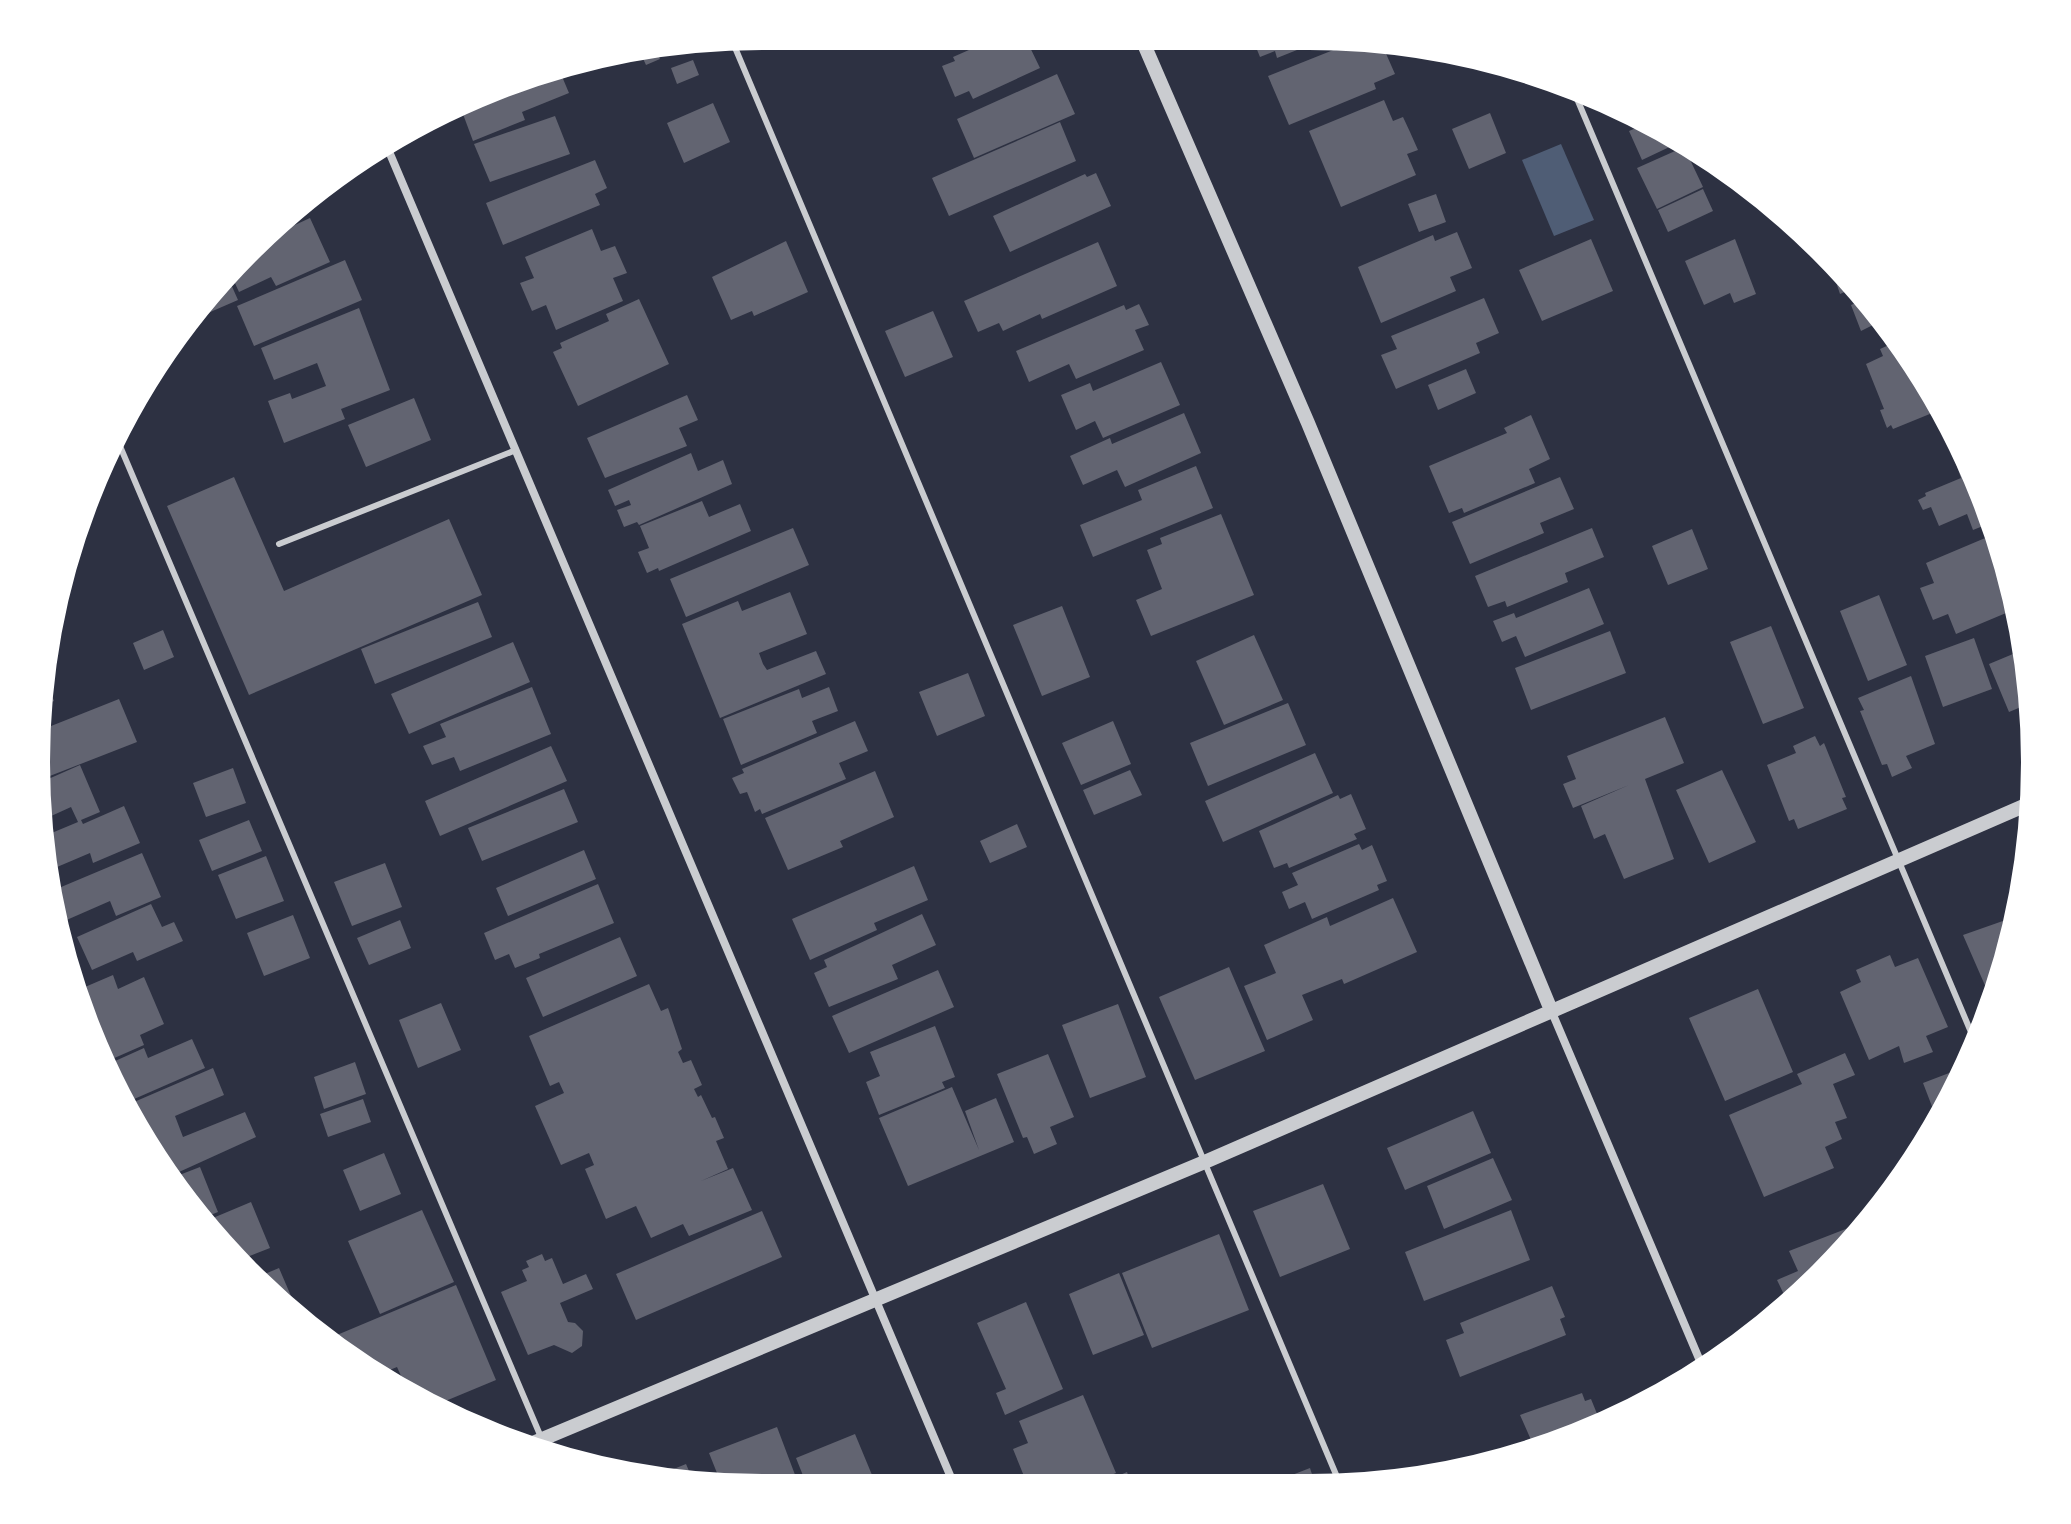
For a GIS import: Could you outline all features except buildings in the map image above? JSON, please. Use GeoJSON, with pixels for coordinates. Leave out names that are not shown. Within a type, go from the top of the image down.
{"type":"FeatureCollection","features":[{"type":"Feature","properties":{"kind":"street"},"geometry":{"type":"LineString","coordinates":[[1146,48],[1308,423],[1700,1360]]}},
{"type":"Feature","properties":{"kind":"street"},"geometry":{"type":"LineString","coordinates":[[390,153],[950,1476]]}},
{"type":"Feature","properties":{"kind":"street"},"geometry":{"type":"LineString","coordinates":[[541,1440],[1207,1161],[2021,807]]}},
{"type":"Feature","properties":{"kind":"lane"},"geometry":{"type":"LineString","coordinates":[[736,49],[1207,1161],[1336,1475]]}},
{"type":"Feature","properties":{"kind":"lane"},"geometry":{"type":"LineString","coordinates":[[1578,100],[1971,1031]]}},
{"type":"Feature","properties":{"kind":"lane"},"geometry":{"type":"LineString","coordinates":[[121,448],[541,1440]]}},
{"type":"Feature","properties":{"kind":"lane"},"geometry":{"type":"LineString","coordinates":[[279,544],[516,450]]}},
{"type":"Feature","properties":{"kind":"water"},"geometry":{"type":"Polygon","coordinates":[[[1561,144],[1594,220],[1554,236],[1522,160],[1561,144]]]}}]}
